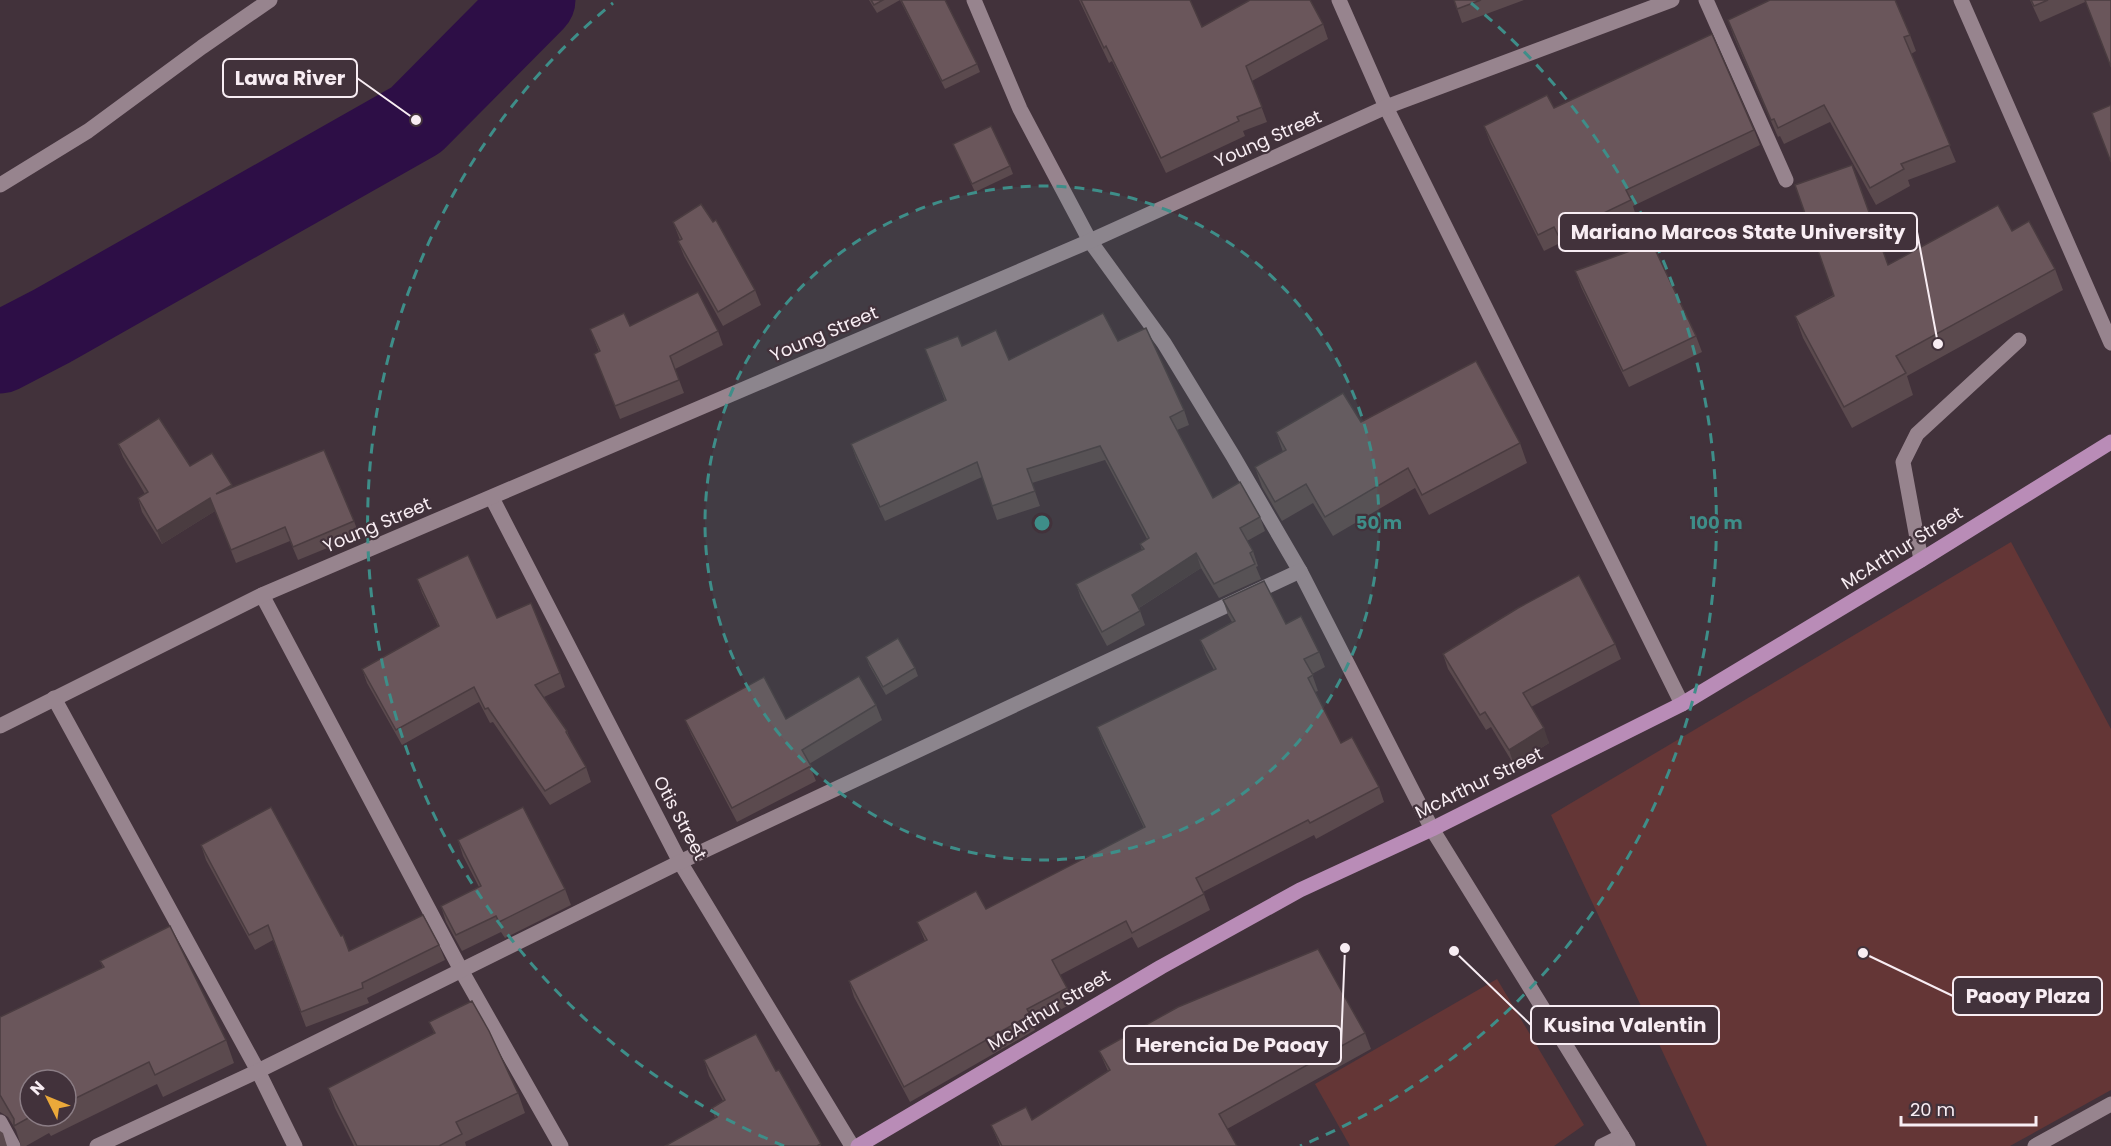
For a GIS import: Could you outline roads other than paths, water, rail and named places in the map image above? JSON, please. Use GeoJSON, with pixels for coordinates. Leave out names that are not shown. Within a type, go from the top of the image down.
{"type":"FeatureCollection","features":[{"type":"Feature","properties":{"kind":"main road","name":"McArthur Street"},"geometry":{"type":"LineString","coordinates":[[858,1146],[1161,967],[1290,895],[1432,829],[1682,704],[2111,442]]}},
{"type":"Feature","properties":{"kind":"street"},"geometry":{"type":"LineString","coordinates":[[0,184],[88,131],[270,0]]}},
{"type":"Feature","properties":{"kind":"street"},"geometry":{"type":"LineString","coordinates":[[974,0],[1020,109],[1090,241],[1164,343],[1300,571],[1432,829],[1625,1141],[1602,1146]]}},
{"type":"Feature","properties":{"kind":"street"},"geometry":{"type":"LineString","coordinates":[[1339,0],[1386,107],[1682,704]]}},
{"type":"Feature","properties":{"kind":"street","name":"Young Street"},"geometry":{"type":"LineString","coordinates":[[0,726],[262,595],[1090,241],[1386,107],[1672,0]]}},
{"type":"Feature","properties":{"kind":"street"},"geometry":{"type":"LineString","coordinates":[[1706,0],[1786,180]]}},
{"type":"Feature","properties":{"kind":"street"},"geometry":{"type":"LineString","coordinates":[[1961,0],[2111,343]]}},
{"type":"Feature","properties":{"kind":"street"},"geometry":{"type":"LineString","coordinates":[[1921,560],[1903,462],[1917,434],[2019,340]]}},
{"type":"Feature","properties":{"kind":"street","name":"Otis Street"},"geometry":{"type":"LineString","coordinates":[[492,498],[680,862],[852,1146]]}},
{"type":"Feature","properties":{"kind":"street"},"geometry":{"type":"LineString","coordinates":[[97,1146],[258,1071],[680,862],[1300,571]]}},
{"type":"Feature","properties":{"kind":"street"},"geometry":{"type":"LineString","coordinates":[[262,595],[461,970],[561,1146]]}},
{"type":"Feature","properties":{"kind":"street"},"geometry":{"type":"LineString","coordinates":[[54,698],[258,1071],[295,1146]]}},
{"type":"Feature","properties":{"kind":"street"},"geometry":{"type":"LineString","coordinates":[[2035,1146],[2109,1108]]}},
{"type":"Feature","properties":{"kind":"street"},"geometry":{"type":"LineString","coordinates":[[0,1122],[13,1146]]}},
{"type":"Feature","properties":{"kind":"waterway"},"geometry":{"type":"LineString","coordinates":[[0,353],[52,326],[416,120],[535,0]]}},
{"type":"Feature","properties":{"kind":"place","name":"Lawa River"},"geometry":{"type":"Point","coordinates":[416,120]}},
{"type":"Feature","properties":{"kind":"place","name":"Mariano Marcos State University"},"geometry":{"type":"Point","coordinates":[1938,344]}},
{"type":"Feature","properties":{"kind":"place","name":"Herencia De Paoay"},"geometry":{"type":"Point","coordinates":[1345,948]}},
{"type":"Feature","properties":{"kind":"place","name":"Kusina Valentin"},"geometry":{"type":"Point","coordinates":[1454,951]}},
{"type":"Feature","properties":{"kind":"place","name":"Paoay Plaza"},"geometry":{"type":"Point","coordinates":[1863,953]}}]}
